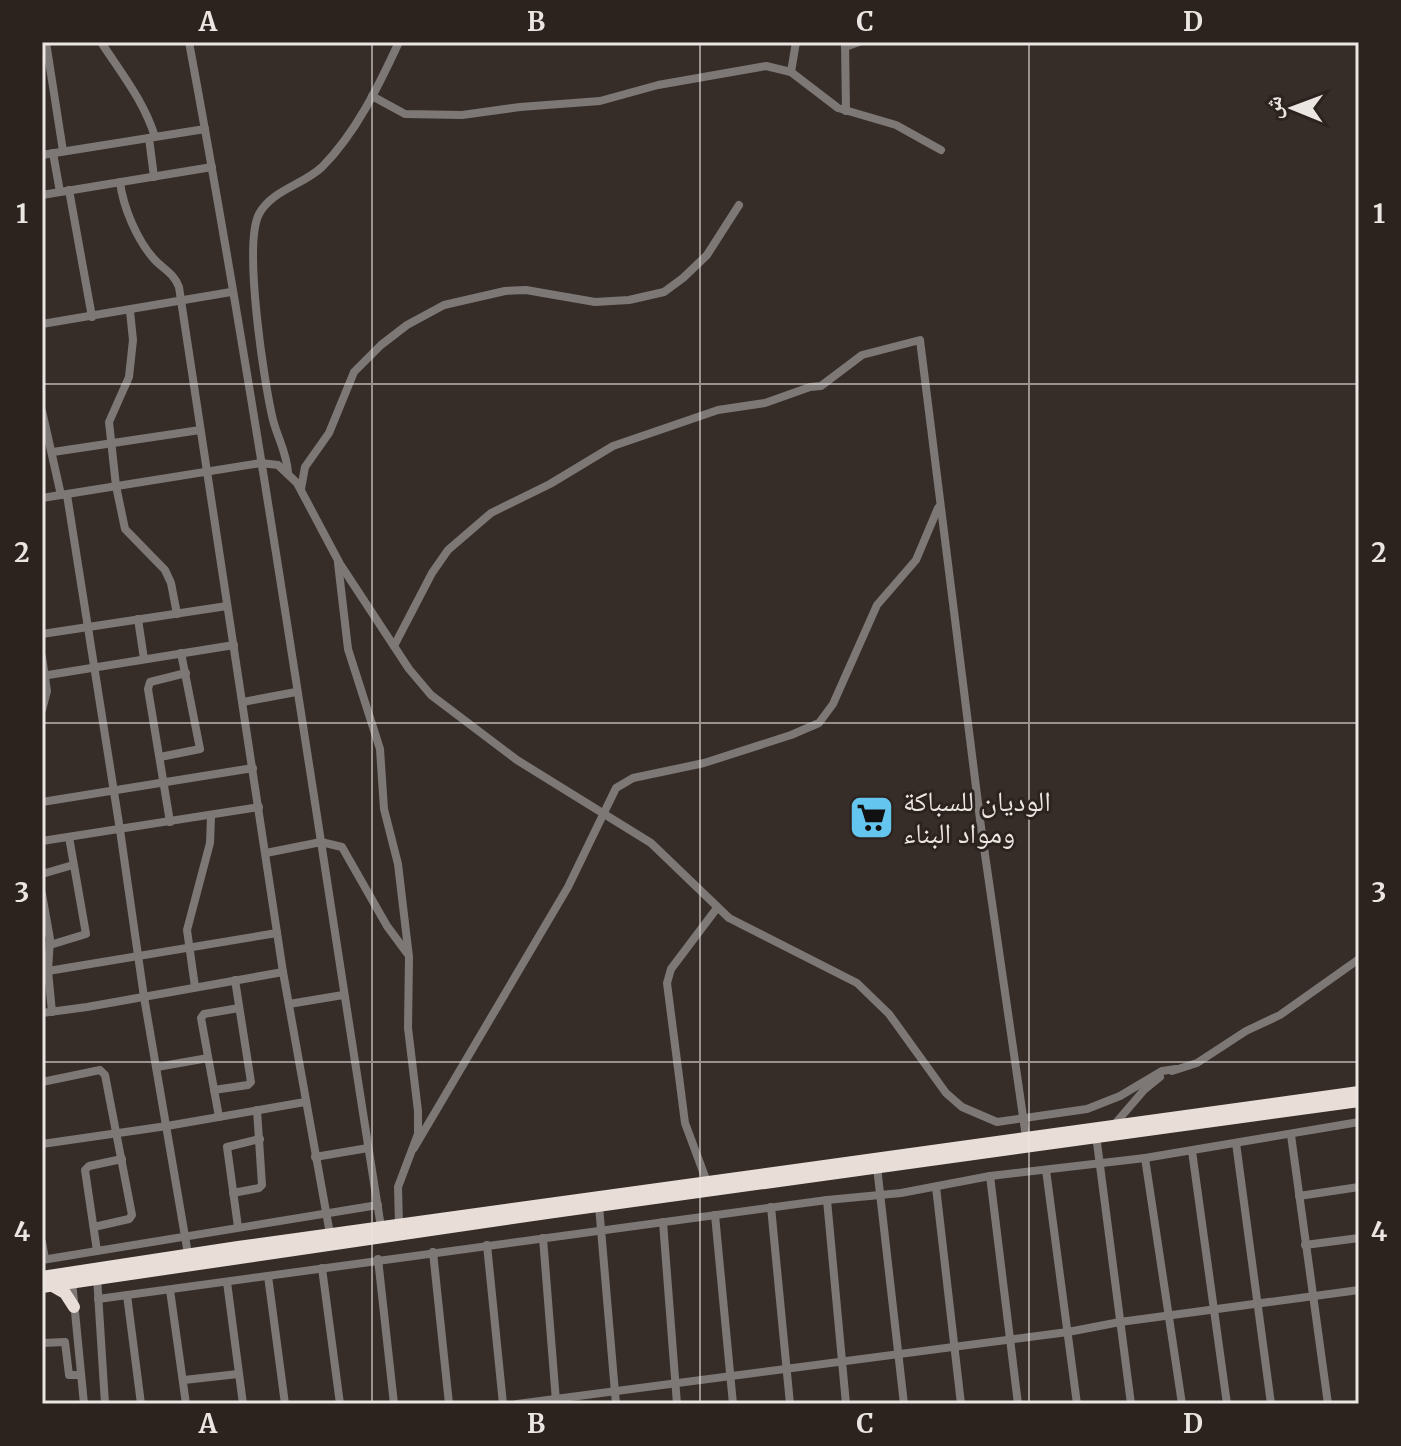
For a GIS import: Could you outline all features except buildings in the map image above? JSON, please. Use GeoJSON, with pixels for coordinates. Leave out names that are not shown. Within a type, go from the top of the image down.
{"type":"FeatureCollection","features":[{"type":"Feature","properties":{"kind":"highway"},"geometry":{"type":"LineString","coordinates":[[45,1283],[188,1254],[1026,1137],[1095,1132],[1114,1125],[1359,1092]]}},
{"type":"Feature","properties":{"kind":"highway"},"geometry":{"type":"LineString","coordinates":[[71,1277],[94,1278],[877,1167],[1095,1132],[1359,1101]]}},
{"type":"Feature","properties":{"kind":"highway"},"geometry":{"type":"LineString","coordinates":[[45,1283],[65,1293],[74,1304],[94,1278]]}},
{"type":"Feature","properties":{"kind":"street"},"geometry":{"type":"LineString","coordinates":[[46,42],[58,152],[92,317]]}},
{"type":"Feature","properties":{"kind":"street"},"geometry":{"type":"LineString","coordinates":[[101,42],[145,108],[152,138],[154,177]]}},
{"type":"Feature","properties":{"kind":"street"},"geometry":{"type":"LineString","coordinates":[[189,42],[261,463],[381,1227]]}},
{"type":"Feature","properties":{"kind":"street"},"geometry":{"type":"LineString","coordinates":[[288,473],[286,455],[273,421],[261,350],[253,247],[256,221],[272,198],[307,179],[332,156],[372,96],[399,42]]}},
{"type":"Feature","properties":{"kind":"street"},"geometry":{"type":"LineString","coordinates":[[791,72],[796,42]]}},
{"type":"Feature","properties":{"kind":"street"},"geometry":{"type":"LineString","coordinates":[[846,111],[845,44],[859,42]]}},
{"type":"Feature","properties":{"kind":"street"},"geometry":{"type":"LineString","coordinates":[[372,96],[405,114],[462,115],[600,101],[658,85],[753,67],[778,68],[791,72],[846,111],[896,125],[941,150]]}},
{"type":"Feature","properties":{"kind":"street"},"geometry":{"type":"LineString","coordinates":[[42,155],[205,129]]}},
{"type":"Feature","properties":{"kind":"street"},"geometry":{"type":"LineString","coordinates":[[42,195],[212,167]]}},
{"type":"Feature","properties":{"kind":"street"},"geometry":{"type":"LineString","coordinates":[[120,182],[123,200],[147,250],[174,276],[182,301],[283,972],[330,1234]]}},
{"type":"Feature","properties":{"kind":"street"},"geometry":{"type":"LineString","coordinates":[[301,489],[305,467],[329,433],[354,372],[407,325],[444,305],[505,291],[526,290],[595,302],[629,300],[664,292],[707,255],[739,205]]}},
{"type":"Feature","properties":{"kind":"street"},"geometry":{"type":"LineString","coordinates":[[42,324],[231,292]]}},
{"type":"Feature","properties":{"kind":"street"},"geometry":{"type":"LineString","coordinates":[[130,311],[133,334],[129,377],[110,415],[110,444],[116,486],[125,529],[165,570],[177,614]]}},
{"type":"Feature","properties":{"kind":"street"},"geometry":{"type":"LineString","coordinates":[[394,646],[432,573],[448,550],[491,513],[550,484],[613,446],[718,410],[765,403],[821,386],[862,355],[920,340],[981,827],[1026,1137]]}},
{"type":"Feature","properties":{"kind":"street"},"geometry":{"type":"LineString","coordinates":[[42,411],[64,495],[88,627],[144,997],[188,1254]]}},
{"type":"Feature","properties":{"kind":"street"},"geometry":{"type":"LineString","coordinates":[[53,452],[200,430]]}},
{"type":"Feature","properties":{"kind":"street"},"geometry":{"type":"LineString","coordinates":[[42,498],[274,463],[288,473],[301,489],[337,558],[394,646],[431,695],[517,760],[651,843],[717,908],[739,924],[857,983],[889,1014],[946,1093],[962,1107],[997,1122],[1097,1107],[1156,1073],[1197,1063],[1246,1031],[1288,1011],[1359,959]]}},
{"type":"Feature","properties":{"kind":"street"},"geometry":{"type":"LineString","coordinates":[[399,1225],[398,1187],[414,1148],[568,887],[616,788],[633,778],[704,763],[819,723],[833,704],[877,605],[916,560],[940,504]]}},
{"type":"Feature","properties":{"kind":"street"},"geometry":{"type":"LineString","coordinates":[[337,558],[348,649],[380,749],[384,809],[398,864],[409,957],[408,1028],[418,1122],[414,1148]]}},
{"type":"Feature","properties":{"kind":"street"},"geometry":{"type":"LineString","coordinates":[[42,634],[227,606]]}},
{"type":"Feature","properties":{"kind":"street"},"geometry":{"type":"LineString","coordinates":[[138,619],[144,659]]}},
{"type":"Feature","properties":{"kind":"street"},"geometry":{"type":"LineString","coordinates":[[43,675],[234,645]]}},
{"type":"Feature","properties":{"kind":"street"},"geometry":{"type":"LineString","coordinates":[[160,757],[200,749],[181,653]]}},
{"type":"Feature","properties":{"kind":"street"},"geometry":{"type":"LineString","coordinates":[[42,657],[47,691],[42,710]]}},
{"type":"Feature","properties":{"kind":"street"},"geometry":{"type":"LineString","coordinates":[[170,822],[148,685],[186,673]]}},
{"type":"Feature","properties":{"kind":"street"},"geometry":{"type":"LineString","coordinates":[[243,702],[296,692]]}},
{"type":"Feature","properties":{"kind":"street"},"geometry":{"type":"LineString","coordinates":[[42,802],[253,768]]}},
{"type":"Feature","properties":{"kind":"street"},"geometry":{"type":"LineString","coordinates":[[42,841],[259,807]]}},
{"type":"Feature","properties":{"kind":"street"},"geometry":{"type":"LineString","coordinates":[[195,987],[187,926],[210,843],[211,816]]}},
{"type":"Feature","properties":{"kind":"street"},"geometry":{"type":"LineString","coordinates":[[50,945],[86,934],[69,837]]}},
{"type":"Feature","properties":{"kind":"street"},"geometry":{"type":"LineString","coordinates":[[266,853],[321,842],[344,849],[409,957]]}},
{"type":"Feature","properties":{"kind":"street"},"geometry":{"type":"LineString","coordinates":[[42,874],[73,865]]}},
{"type":"Feature","properties":{"kind":"street"},"geometry":{"type":"LineString","coordinates":[[42,894],[50,945],[45,971],[47,1012],[283,972]]}},
{"type":"Feature","properties":{"kind":"street"},"geometry":{"type":"LineString","coordinates":[[707,1182],[685,1123],[667,983],[671,969],[717,908]]}},
{"type":"Feature","properties":{"kind":"street"},"geometry":{"type":"LineString","coordinates":[[45,971],[277,933]]}},
{"type":"Feature","properties":{"kind":"street"},"geometry":{"type":"LineString","coordinates":[[214,1090],[251,1083],[235,980]]}},
{"type":"Feature","properties":{"kind":"street"},"geometry":{"type":"LineString","coordinates":[[289,1004],[343,995]]}},
{"type":"Feature","properties":{"kind":"street"},"geometry":{"type":"LineString","coordinates":[[219,1117],[201,1016],[239,1008]]}},
{"type":"Feature","properties":{"kind":"street"},"geometry":{"type":"LineString","coordinates":[[157,1067],[208,1058]]}},
{"type":"Feature","properties":{"kind":"street"},"geometry":{"type":"LineString","coordinates":[[1114,1125],[1144,1090],[1176,1069]]}},
{"type":"Feature","properties":{"kind":"street"},"geometry":{"type":"LineString","coordinates":[[42,1082],[103,1072],[118,1134],[131,1218],[94,1227]]}},
{"type":"Feature","properties":{"kind":"street"},"geometry":{"type":"LineString","coordinates":[[42,1133],[43,1144],[305,1102]]}},
{"type":"Feature","properties":{"kind":"street"},"geometry":{"type":"LineString","coordinates":[[233,1193],[262,1185],[257,1110]]}},
{"type":"Feature","properties":{"kind":"street"},"geometry":{"type":"LineString","coordinates":[[98,1299],[378,1259],[881,1195],[990,1176],[1100,1165],[1359,1122]]}},
{"type":"Feature","properties":{"kind":"street"},"geometry":{"type":"LineString","coordinates":[[1095,1132],[1131,1404]]}},
{"type":"Feature","properties":{"kind":"street"},"geometry":{"type":"LineString","coordinates":[[1291,1135],[1328,1404]]}},
{"type":"Feature","properties":{"kind":"street"},"geometry":{"type":"LineString","coordinates":[[238,1227],[228,1146],[260,1139]]}},
{"type":"Feature","properties":{"kind":"street"},"geometry":{"type":"LineString","coordinates":[[1236,1143],[1271,1404]]}},
{"type":"Feature","properties":{"kind":"street"},"geometry":{"type":"LineString","coordinates":[[315,1157],[368,1148]]}},
{"type":"Feature","properties":{"kind":"street"},"geometry":{"type":"LineString","coordinates":[[1192,1151],[1227,1404]]}},
{"type":"Feature","properties":{"kind":"street"},"geometry":{"type":"LineString","coordinates":[[1145,1158],[1182,1404]]}},
{"type":"Feature","properties":{"kind":"street"},"geometry":{"type":"LineString","coordinates":[[107,1268],[94,1227],[86,1168],[122,1159]]}},
{"type":"Feature","properties":{"kind":"street"},"geometry":{"type":"LineString","coordinates":[[877,1167],[904,1404]]}},
{"type":"Feature","properties":{"kind":"street"},"geometry":{"type":"LineString","coordinates":[[1046,1170],[1077,1404]]}},
{"type":"Feature","properties":{"kind":"street"},"geometry":{"type":"LineString","coordinates":[[990,1176],[1018,1404]]}},
{"type":"Feature","properties":{"kind":"street"},"geometry":{"type":"LineString","coordinates":[[936,1187],[961,1404]]}},
{"type":"Feature","properties":{"kind":"street"},"geometry":{"type":"LineString","coordinates":[[1299,1196],[1359,1187]]}},
{"type":"Feature","properties":{"kind":"street"},"geometry":{"type":"LineString","coordinates":[[827,1200],[846,1404]]}},
{"type":"Feature","properties":{"kind":"street"},"geometry":{"type":"LineString","coordinates":[[42,1242],[43,1259],[378,1205]]}},
{"type":"Feature","properties":{"kind":"street"},"geometry":{"type":"LineString","coordinates":[[599,1206],[616,1404]]}},
{"type":"Feature","properties":{"kind":"street"},"geometry":{"type":"LineString","coordinates":[[771,1207],[790,1404]]}},
{"type":"Feature","properties":{"kind":"street"},"geometry":{"type":"LineString","coordinates":[[715,1215],[733,1404]]}},
{"type":"Feature","properties":{"kind":"street"},"geometry":{"type":"LineString","coordinates":[[663,1222],[677,1404]]}},
{"type":"Feature","properties":{"kind":"street"},"geometry":{"type":"LineString","coordinates":[[543,1238],[556,1402]]}},
{"type":"Feature","properties":{"kind":"street"},"geometry":{"type":"LineString","coordinates":[[1305,1245],[1359,1238]]}},
{"type":"Feature","properties":{"kind":"street"},"geometry":{"type":"LineString","coordinates":[[487,1245],[503,1404]]}},
{"type":"Feature","properties":{"kind":"street"},"geometry":{"type":"LineString","coordinates":[[433,1252],[449,1404]]}},
{"type":"Feature","properties":{"kind":"street"},"geometry":{"type":"LineString","coordinates":[[378,1259],[394,1404]]}},
{"type":"Feature","properties":{"kind":"street"},"geometry":{"type":"LineString","coordinates":[[322,1268],[340,1404]]}},
{"type":"Feature","properties":{"kind":"street"},"geometry":{"type":"LineString","coordinates":[[268,1276],[285,1404]]}},
{"type":"Feature","properties":{"kind":"street"},"geometry":{"type":"LineString","coordinates":[[71,1277],[84,1404]]}},
{"type":"Feature","properties":{"kind":"street"},"geometry":{"type":"LineString","coordinates":[[94,1278],[105,1404]]}},
{"type":"Feature","properties":{"kind":"street"},"geometry":{"type":"LineString","coordinates":[[227,1282],[243,1404]]}},
{"type":"Feature","properties":{"kind":"street"},"geometry":{"type":"LineString","coordinates":[[170,1290],[186,1404]]}},
{"type":"Feature","properties":{"kind":"street"},"geometry":{"type":"LineString","coordinates":[[517,1404],[556,1402],[1359,1290]]}},
{"type":"Feature","properties":{"kind":"street"},"geometry":{"type":"LineString","coordinates":[[127,1295],[141,1404]]}},
{"type":"Feature","properties":{"kind":"street"},"geometry":{"type":"LineString","coordinates":[[42,1343],[65,1342],[69,1375],[81,1375]]}},
{"type":"Feature","properties":{"kind":"street"},"geometry":{"type":"LineString","coordinates":[[80,1351],[101,1349]]}},
{"type":"Feature","properties":{"kind":"street"},"geometry":{"type":"LineString","coordinates":[[184,1380],[238,1374]]}},
{"type":"Feature","properties":{"kind":"place","name":"الوديان للسباكة ومواد البناء"},"geometry":{"type":"Point","coordinates":[872,817]}}]}
